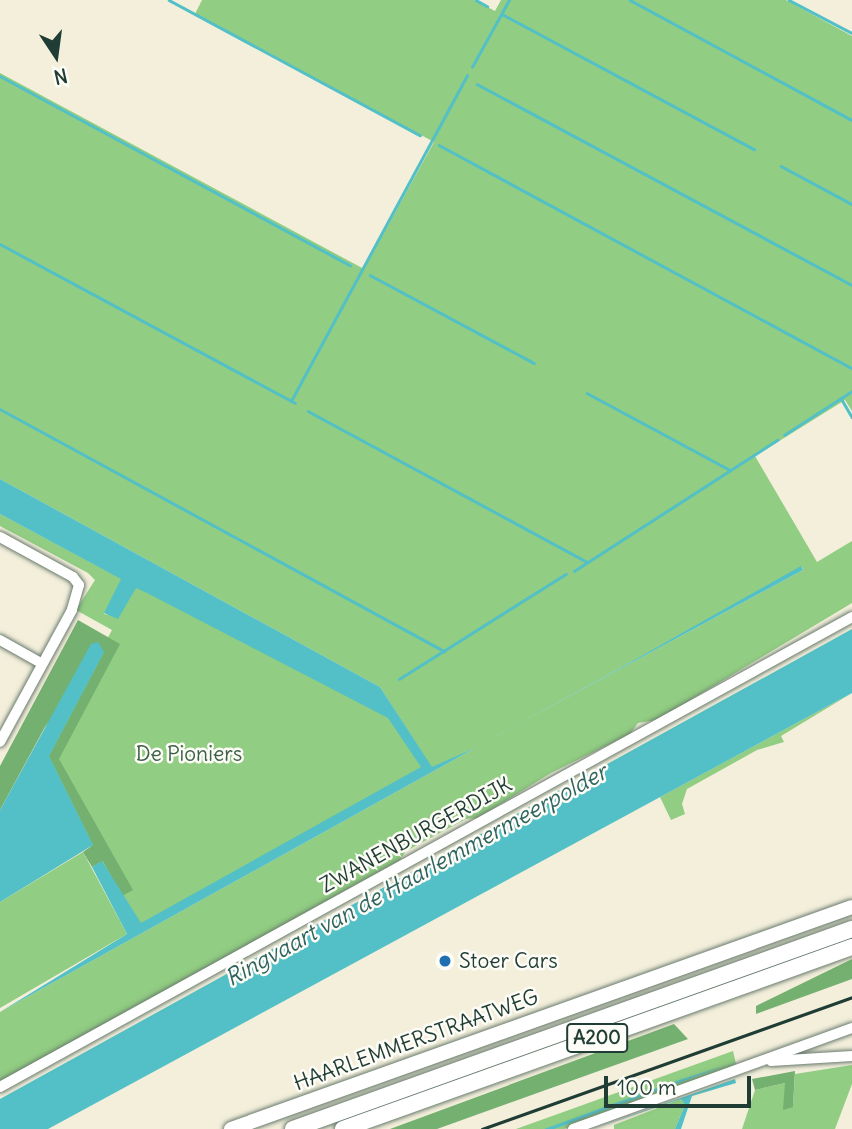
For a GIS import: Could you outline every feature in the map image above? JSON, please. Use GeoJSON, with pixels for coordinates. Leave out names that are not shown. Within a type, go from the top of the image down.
{"type":"FeatureCollection","features":[{"type":"Feature","properties":{"kind":"highway","name":"A200"},"geometry":{"type":"LineString","coordinates":[[293,1129],[852,929]]}},
{"type":"Feature","properties":{"kind":"highway","name":"A200"},"geometry":{"type":"LineString","coordinates":[[343,1129],[852,947]]}},
{"type":"Feature","properties":{"kind":"main road","name":"HAARLEMMERSTRAATWEG"},"geometry":{"type":"LineString","coordinates":[[231,1129],[852,906]]}},
{"type":"Feature","properties":{"kind":"street"},"geometry":{"type":"LineString","coordinates":[[0,537],[73,577],[79,585],[72,610],[0,742]]}},
{"type":"Feature","properties":{"kind":"street","name":"ZWANENBURGERDIJK"},"geometry":{"type":"LineString","coordinates":[[0,1087],[852,617]]}},
{"type":"Feature","properties":{"kind":"street"},"geometry":{"type":"LineString","coordinates":[[0,640],[41,663]]}},
{"type":"Feature","properties":{"kind":"street"},"geometry":{"type":"LineString","coordinates":[[573,1129],[768,1061],[852,1028]]}},
{"type":"Feature","properties":{"kind":"street"},"geometry":{"type":"LineString","coordinates":[[768,1061],[852,1056]]}},
{"type":"Feature","properties":{"kind":"green space"},"geometry":{"type":"Polygon","coordinates":[[[202,0],[474,0],[495,11],[501,0],[786,0],[852,36],[852,411],[845,400],[755,456],[817,562],[852,541],[852,603],[657,720],[638,723],[630,734],[551,773],[478,818],[466,819],[406,851],[400,860],[0,1082],[0,1012],[477,747],[432,768],[380,687],[0,479],[0,73],[364,269],[434,142],[195,14],[202,0]],[[802,567],[485,742],[803,570],[802,567]]]}},
{"type":"Feature","properties":{"kind":"green space","name":"De Pioniers"},"geometry":{"type":"Polygon","coordinates":[[[0,514],[122,579],[104,614],[109,615],[136,585],[392,714],[426,768],[138,930],[42,760],[112,630],[76,610],[95,580],[88,573],[0,526],[0,514]]]}},
{"type":"Feature","properties":{"kind":"green space"},"geometry":{"type":"Polygon","coordinates":[[[78,620],[120,644],[59,759],[133,890],[122,896],[103,861],[92,867],[83,852],[93,845],[49,756],[104,652],[45,727],[0,810],[0,766],[78,620]]]}},
{"type":"Feature","properties":{"kind":"green space"},"geometry":{"type":"Polygon","coordinates":[[[852,693],[781,736],[784,742],[757,750],[687,789],[682,804],[685,814],[671,820],[660,797],[852,693]]]}},
{"type":"Feature","properties":{"kind":"green space"},"geometry":{"type":"Polygon","coordinates":[[[83,852],[127,934],[0,1008],[0,902],[83,852]]]}},
{"type":"Feature","properties":{"kind":"green space"},"geometry":{"type":"Polygon","coordinates":[[[852,959],[852,979],[756,1014],[756,1006],[852,959]]]}},
{"type":"Feature","properties":{"kind":"green space"},"geometry":{"type":"Polygon","coordinates":[[[674,1024],[688,1039],[437,1129],[390,1129],[674,1024]]]}},
{"type":"Feature","properties":{"kind":"green space"},"geometry":{"type":"Polygon","coordinates":[[[733,1051],[736,1064],[731,1067],[624,1108],[564,1129],[516,1129],[733,1051]]]}},
{"type":"Feature","properties":{"kind":"green space"},"geometry":{"type":"Polygon","coordinates":[[[852,1065],[852,1084],[835,1129],[742,1129],[755,1090],[785,1083],[793,1107],[795,1074],[852,1065]]]}},
{"type":"Feature","properties":{"kind":"green space"},"geometry":{"type":"Polygon","coordinates":[[[795,1071],[793,1107],[783,1110],[785,1083],[755,1090],[752,1079],[795,1071]]]}},
{"type":"Feature","properties":{"kind":"green space"},"geometry":{"type":"Polygon","coordinates":[[[681,1099],[685,1105],[675,1129],[614,1129],[614,1125],[681,1099]]]}},
{"type":"Feature","properties":{"kind":"water"},"geometry":{"type":"Polygon","coordinates":[[[0,479],[380,687],[432,767],[477,747],[0,1012],[127,934],[92,867],[102,861],[141,923],[421,767],[388,718],[147,593],[136,588],[118,619],[104,613],[121,579],[0,514],[0,479]]]}},
{"type":"Feature","properties":{"kind":"water"},"geometry":{"type":"Polygon","coordinates":[[[801,566],[803,570],[485,742],[613,672],[801,566]]]}},
{"type":"Feature","properties":{"kind":"water","name":"Ringvaart van de Haarlemmermeerpolder"},"geometry":{"type":"Polygon","coordinates":[[[852,629],[852,693],[48,1129],[0,1129],[0,1099],[852,629]]]}},
{"type":"Feature","properties":{"kind":"water"},"geometry":{"type":"Polygon","coordinates":[[[98,642],[104,652],[49,756],[93,845],[0,902],[0,810],[91,644],[98,642]]]}},
{"type":"Feature","properties":{"kind":"water"},"geometry":{"type":"Polygon","coordinates":[[[727,1065],[554,1129],[544,1129],[682,1079],[727,1065]]]}},
{"type":"Feature","properties":{"kind":"water"},"geometry":{"type":"Polygon","coordinates":[[[735,1079],[736,1083],[692,1096],[681,1129],[675,1129],[685,1105],[681,1099],[592,1129],[735,1079]]]}},
{"type":"Feature","properties":{"kind":"waterway"},"geometry":{"type":"LineString","coordinates":[[169,0],[420,135]]}},
{"type":"Feature","properties":{"kind":"waterway"},"geometry":{"type":"LineString","coordinates":[[476,0],[487,6]]}},
{"type":"Feature","properties":{"kind":"waterway"},"geometry":{"type":"LineString","coordinates":[[472,67],[509,0]]}},
{"type":"Feature","properties":{"kind":"waterway"},"geometry":{"type":"LineString","coordinates":[[630,0],[852,120]]}},
{"type":"Feature","properties":{"kind":"waterway"},"geometry":{"type":"LineString","coordinates":[[789,0],[852,33]]}},
{"type":"Feature","properties":{"kind":"waterway"},"geometry":{"type":"LineString","coordinates":[[502,14],[754,149]]}},
{"type":"Feature","properties":{"kind":"waterway"},"geometry":{"type":"LineString","coordinates":[[291,401],[467,75]]}},
{"type":"Feature","properties":{"kind":"waterway"},"geometry":{"type":"LineString","coordinates":[[0,76],[350,265]]}},
{"type":"Feature","properties":{"kind":"waterway"},"geometry":{"type":"LineString","coordinates":[[477,84],[852,285]]}},
{"type":"Feature","properties":{"kind":"waterway"},"geometry":{"type":"LineString","coordinates":[[439,145],[852,368]]}},
{"type":"Feature","properties":{"kind":"waterway"},"geometry":{"type":"LineString","coordinates":[[781,166],[852,204]]}},
{"type":"Feature","properties":{"kind":"waterway"},"geometry":{"type":"LineString","coordinates":[[0,244],[295,403]]}},
{"type":"Feature","properties":{"kind":"waterway"},"geometry":{"type":"LineString","coordinates":[[370,275],[534,363]]}},
{"type":"Feature","properties":{"kind":"waterway"},"geometry":{"type":"LineString","coordinates":[[784,435],[852,391]]}},
{"type":"Feature","properties":{"kind":"waterway"},"geometry":{"type":"LineString","coordinates":[[587,393],[730,470]]}},
{"type":"Feature","properties":{"kind":"waterway"},"geometry":{"type":"LineString","coordinates":[[841,398],[852,417]]}},
{"type":"Feature","properties":{"kind":"waterway"},"geometry":{"type":"LineString","coordinates":[[0,409],[444,651]]}},
{"type":"Feature","properties":{"kind":"waterway"},"geometry":{"type":"LineString","coordinates":[[308,411],[587,562]]}},
{"type":"Feature","properties":{"kind":"waterway"},"geometry":{"type":"LineString","coordinates":[[574,571],[777,440]]}},
{"type":"Feature","properties":{"kind":"waterway"},"geometry":{"type":"LineString","coordinates":[[399,679],[566,574]]}},
{"type":"Feature","properties":{"kind":"railway"},"geometry":{"type":"LineString","coordinates":[[482,1129],[852,997]]}},
{"type":"Feature","properties":{"kind":"place","name":"Stoer Cars"},"geometry":{"type":"Point","coordinates":[445,961]}}]}
